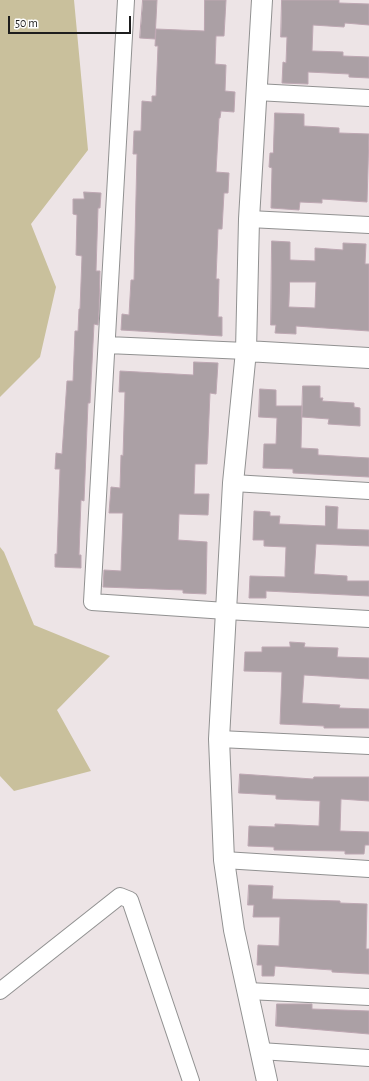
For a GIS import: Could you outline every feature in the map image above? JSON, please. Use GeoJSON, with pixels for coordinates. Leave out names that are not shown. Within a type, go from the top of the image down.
{"type":"FeatureCollection","features":[{"type":"Feature","properties":{"kind":"street"},"geometry":{"type":"LineString","coordinates":[[126,0],[92,602],[226,612],[369,619]]}},
{"type":"Feature","properties":{"kind":"street"},"geometry":{"type":"LineString","coordinates":[[262,0],[249,219],[246,351],[233,483],[219,739],[224,860],[234,930],[267,1081]]}},
{"type":"Feature","properties":{"kind":"street"},"geometry":{"type":"LineString","coordinates":[[256,92],[369,98]]}},
{"type":"Feature","properties":{"kind":"street"},"geometry":{"type":"LineString","coordinates":[[249,219],[369,225]]}},
{"type":"Feature","properties":{"kind":"street"},"geometry":{"type":"LineString","coordinates":[[107,345],[369,358]]}},
{"type":"Feature","properties":{"kind":"street"},"geometry":{"type":"LineString","coordinates":[[233,483],[369,491]]}},
{"type":"Feature","properties":{"kind":"street"},"geometry":{"type":"LineString","coordinates":[[219,739],[369,746]]}},
{"type":"Feature","properties":{"kind":"street"},"geometry":{"type":"LineString","coordinates":[[224,860],[369,869]]}},
{"type":"Feature","properties":{"kind":"street"},"geometry":{"type":"LineString","coordinates":[[0,991],[120,896],[130,900],[191,1081]]}},
{"type":"Feature","properties":{"kind":"street"},"geometry":{"type":"LineString","coordinates":[[248,991],[369,997]]}},
{"type":"Feature","properties":{"kind":"street"},"geometry":{"type":"LineString","coordinates":[[260,1051],[369,1058]]}},
{"type":"Feature","properties":{"kind":"shaded area"},"geometry":{"type":"Polygon","coordinates":[[[0,0],[74,0],[88,150],[31,224],[56,287],[40,357],[0,397],[0,0]]]}},
{"type":"Feature","properties":{"kind":"shaded area"},"geometry":{"type":"Polygon","coordinates":[[[0,547],[4,552],[34,625],[110,656],[57,710],[91,771],[14,791],[0,776],[0,547]]]}},
{"type":"Feature","properties":{"kind":"building"},"geometry":{"type":"Polygon","coordinates":[[[143,0],[157,0],[155,39],[140,38],[143,0]]]}},
{"type":"Feature","properties":{"kind":"building"},"geometry":{"type":"Polygon","coordinates":[[[205,0],[226,0],[224,36],[216,36],[215,64],[226,65],[225,91],[235,92],[234,112],[221,111],[219,118],[216,172],[229,173],[228,193],[224,193],[222,229],[218,229],[216,279],[219,279],[218,317],[222,317],[222,336],[121,330],[122,314],[129,315],[131,280],[134,280],[137,154],[133,154],[134,131],[141,131],[142,101],[152,102],[152,96],[156,96],[158,46],[155,46],[156,29],[204,31],[205,0]]]}},
{"type":"Feature","properties":{"kind":"building"},"geometry":{"type":"Polygon","coordinates":[[[282,0],[339,0],[339,3],[369,4],[369,25],[345,23],[344,27],[313,25],[312,51],[343,52],[343,56],[369,57],[369,78],[349,77],[349,74],[308,72],[308,84],[282,83],[283,62],[286,63],[287,37],[281,37],[282,0]]]}},
{"type":"Feature","properties":{"kind":"building"},"geometry":{"type":"Polygon","coordinates":[[[275,113],[304,114],[304,126],[339,128],[339,133],[369,134],[367,202],[322,199],[322,203],[300,202],[299,210],[271,208],[272,168],[269,167],[270,153],[273,153],[275,113]]]}},
{"type":"Feature","properties":{"kind":"building"},"geometry":{"type":"Polygon","coordinates":[[[84,192],[101,193],[100,208],[98,208],[96,271],[100,271],[99,310],[98,325],[94,324],[90,403],[88,403],[84,501],[81,500],[79,555],[81,555],[81,568],[55,567],[55,554],[57,554],[60,469],[55,469],[56,453],[62,454],[67,381],[73,381],[75,331],[78,331],[80,309],[82,256],[76,255],[77,215],[73,214],[73,199],[84,199],[84,192]]]}},
{"type":"Feature","properties":{"kind":"building"},"geometry":{"type":"Polygon","coordinates":[[[272,241],[290,242],[290,260],[315,261],[315,248],[343,250],[343,243],[366,244],[365,264],[369,264],[369,331],[296,326],[296,334],[275,333],[276,325],[271,325],[272,241]],[[290,282],[289,307],[315,308],[316,282],[290,282]]]}},
{"type":"Feature","properties":{"kind":"building"},"geometry":{"type":"Polygon","coordinates":[[[194,362],[218,363],[216,394],[210,393],[207,464],[195,464],[194,494],[209,494],[208,515],[179,514],[178,540],[207,542],[206,594],[183,593],[183,590],[103,587],[104,570],[121,571],[123,513],[109,513],[111,487],[120,488],[121,455],[123,456],[125,392],[119,392],[120,371],[193,375],[194,362]]]}},
{"type":"Feature","properties":{"kind":"building"},"geometry":{"type":"Polygon","coordinates":[[[303,386],[320,386],[320,398],[323,398],[322,401],[354,403],[354,407],[360,408],[360,426],[328,424],[329,419],[302,417],[303,386]]]}},
{"type":"Feature","properties":{"kind":"building"},"geometry":{"type":"Polygon","coordinates":[[[260,389],[276,390],[276,406],[302,406],[301,448],[318,449],[318,455],[369,458],[369,477],[293,473],[293,469],[263,468],[264,444],[276,444],[277,418],[259,417],[260,389]]]}},
{"type":"Feature","properties":{"kind":"building"},"geometry":{"type":"Polygon","coordinates":[[[326,506],[338,507],[337,529],[369,530],[369,546],[316,544],[314,574],[347,576],[347,581],[369,581],[369,596],[266,591],[266,598],[249,598],[250,576],[285,577],[286,547],[264,546],[264,540],[253,540],[254,511],[270,512],[270,516],[280,516],[279,524],[325,526],[326,506]]]}},
{"type":"Feature","properties":{"kind":"building"},"geometry":{"type":"Polygon","coordinates":[[[290,642],[305,643],[304,647],[338,648],[337,657],[369,658],[369,679],[304,675],[302,703],[340,705],[339,708],[369,709],[369,728],[324,728],[324,726],[280,724],[282,672],[244,671],[245,652],[262,652],[262,647],[290,647],[290,642]]]}},
{"type":"Feature","properties":{"kind":"building"},"geometry":{"type":"Polygon","coordinates":[[[240,774],[313,779],[314,777],[369,777],[369,801],[341,799],[340,831],[369,832],[369,845],[365,845],[364,854],[345,854],[345,851],[274,850],[274,847],[248,846],[249,826],[275,827],[275,824],[319,826],[320,801],[276,799],[276,795],[239,793],[240,774]]]}},
{"type":"Feature","properties":{"kind":"building"},"geometry":{"type":"Polygon","coordinates":[[[249,885],[273,886],[272,899],[340,901],[340,903],[367,904],[366,949],[369,949],[369,974],[275,966],[274,976],[262,976],[262,965],[257,965],[258,945],[279,946],[280,917],[253,917],[254,905],[248,905],[249,885]]]}},
{"type":"Feature","properties":{"kind":"building"},"geometry":{"type":"Polygon","coordinates":[[[277,1004],[312,1004],[312,1009],[369,1011],[369,1034],[276,1026],[277,1004]]]}}]}
